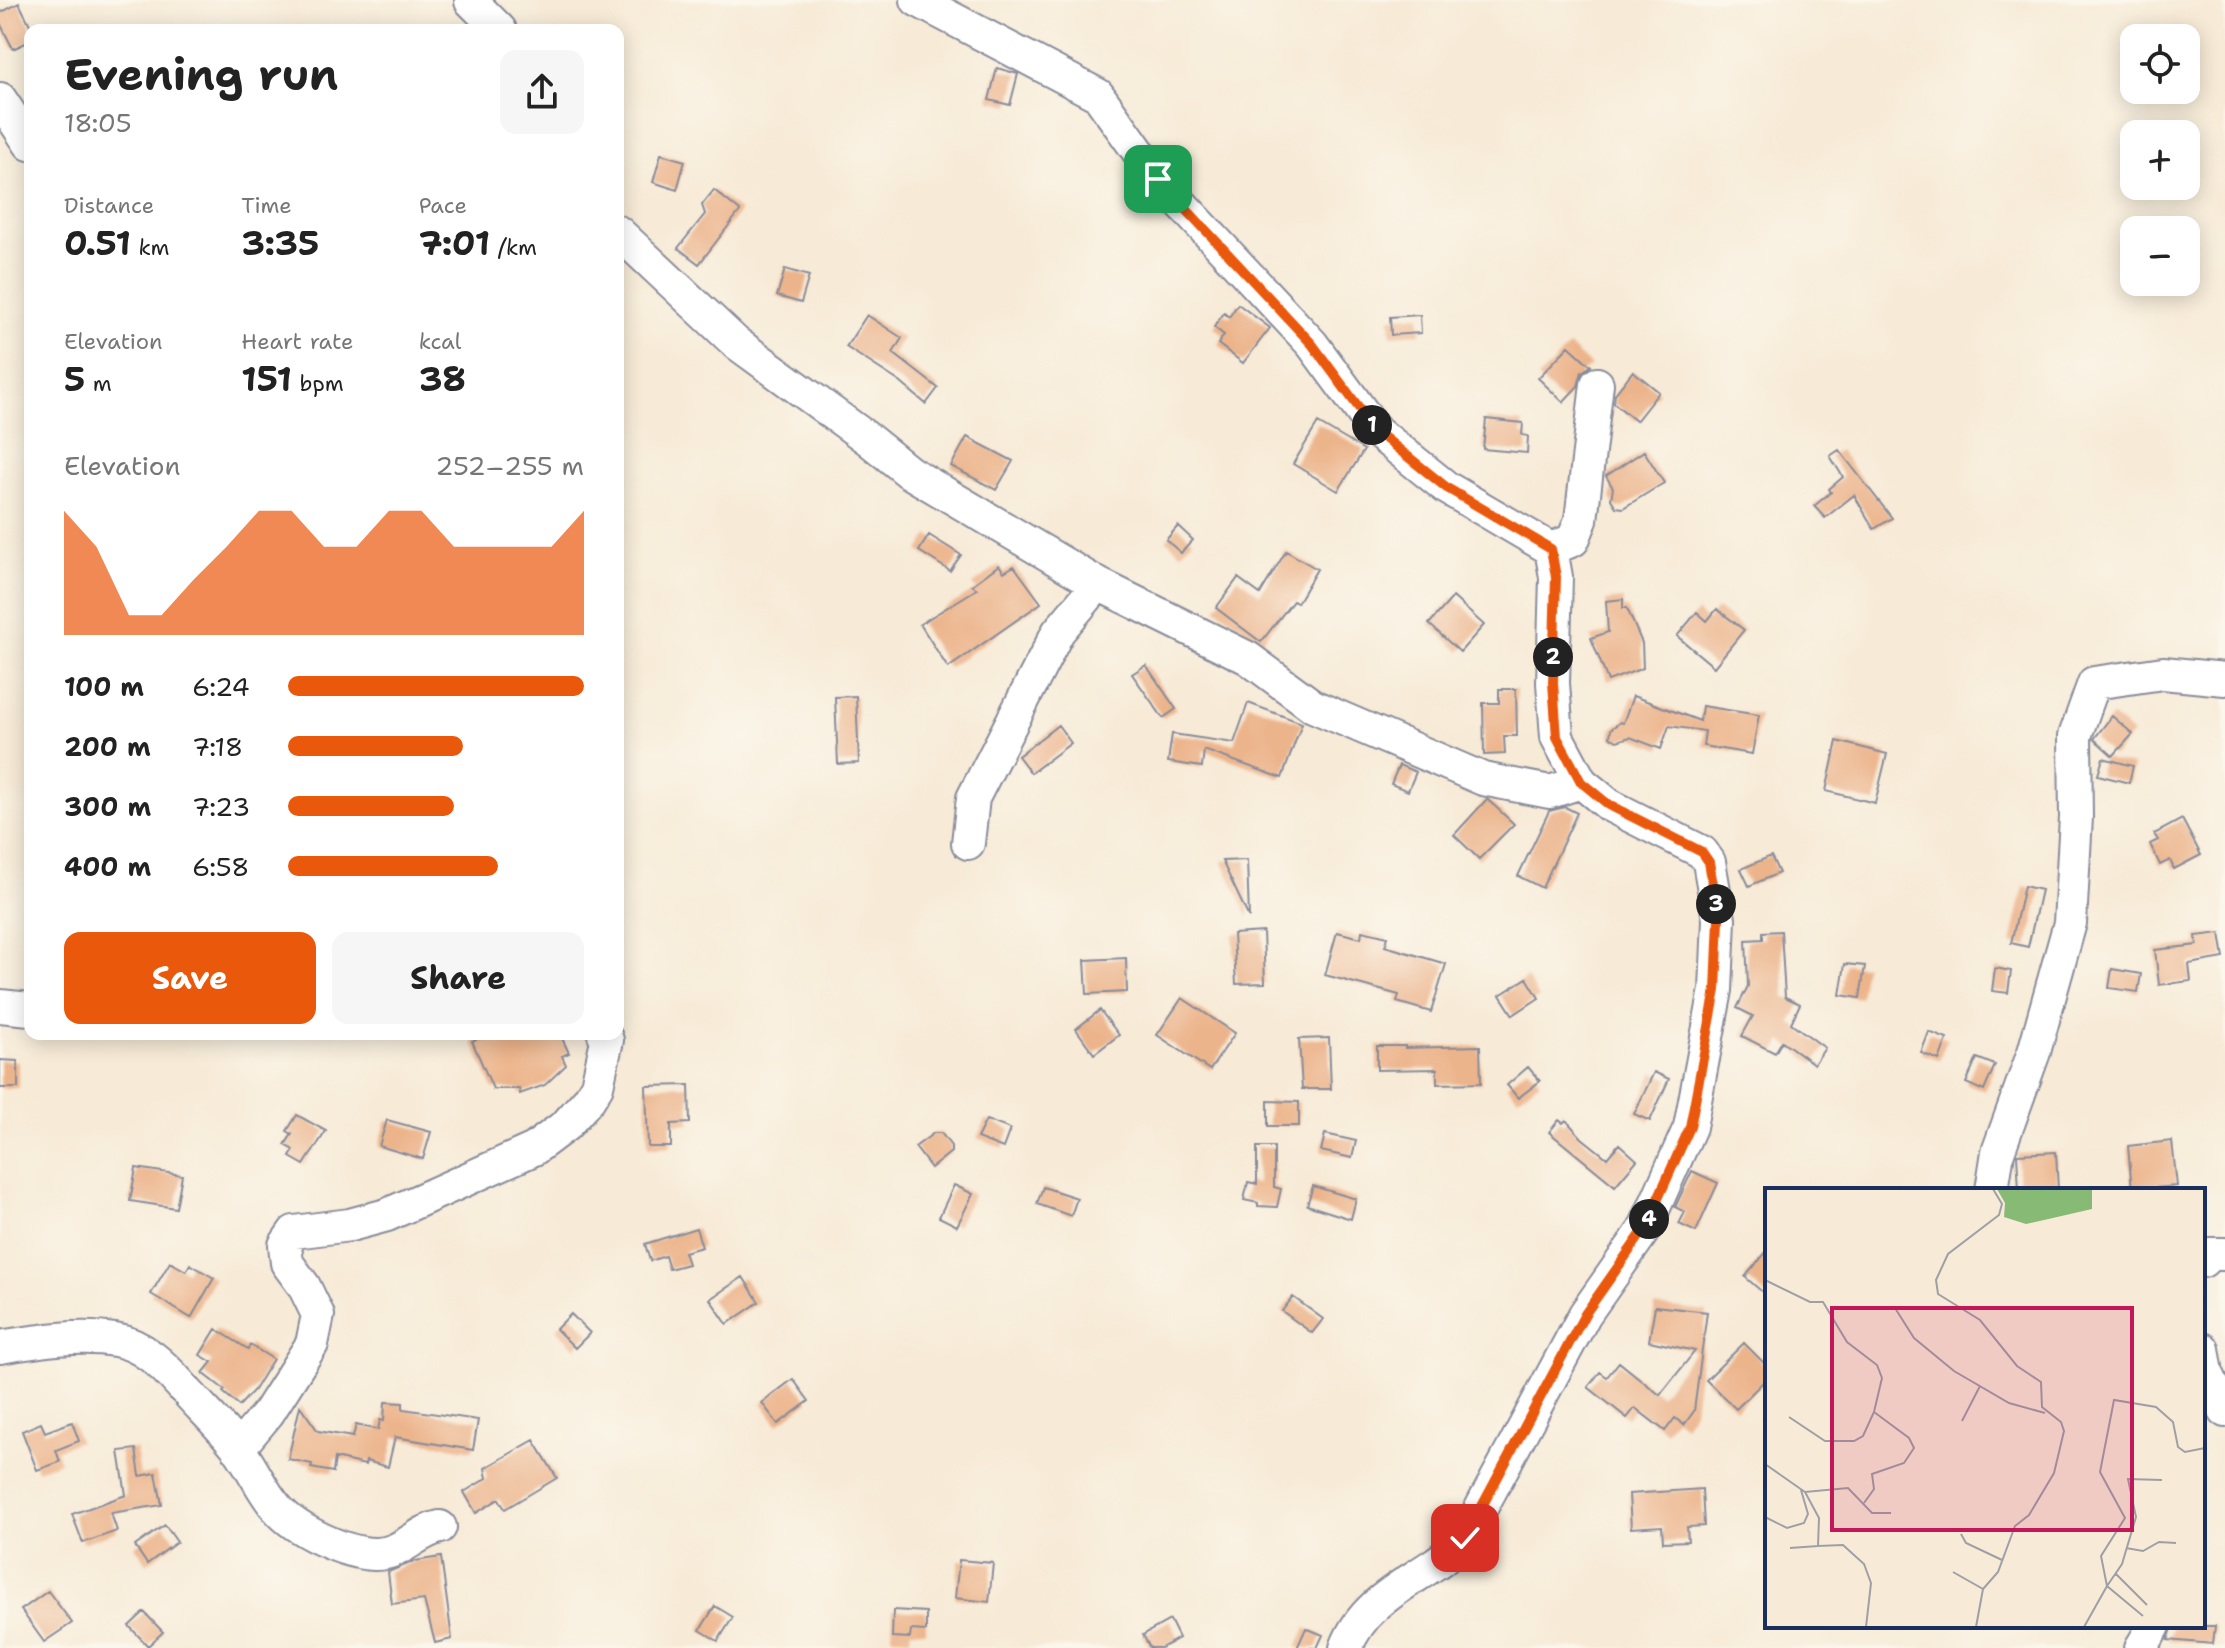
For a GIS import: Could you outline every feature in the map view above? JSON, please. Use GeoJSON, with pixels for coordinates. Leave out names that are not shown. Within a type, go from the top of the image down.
{"type":"FeatureCollection","features":[{"type":"Feature","properties":{"kind":"street"},"geometry":{"type":"LineString","coordinates":[[917,0],[1098,95],[1158,179],[1312,344],[1376,431],[1447,488],[1551,549],[1556,577],[1553,683],[1557,737],[1581,782],[1609,805],[1702,852],[1709,862],[1719,919],[1716,990],[1690,1127],[1644,1230],[1585,1314],[1465,1538],[1440,1561],[1385,1596],[1361,1620],[1346,1648]]}},
{"type":"Feature","properties":{"kind":"street"},"geometry":{"type":"LineString","coordinates":[[471,1],[494,24]]}},
{"type":"Feature","properties":{"kind":"street"},"geometry":{"type":"LineString","coordinates":[[0,99],[24,135]]}},
{"type":"Feature","properties":{"kind":"street"},"geometry":{"type":"LineString","coordinates":[[624,238],[735,342],[909,472],[1098,584],[1248,658],[1313,706],[1483,779],[1550,792],[1581,782]]}},
{"type":"Feature","properties":{"kind":"street"},"geometry":{"type":"LineString","coordinates":[[1551,549],[1573,540],[1581,520],[1597,384]]}},
{"type":"Feature","properties":{"kind":"street"},"geometry":{"type":"LineString","coordinates":[[968,843],[973,798],[1058,632],[1098,584]]}},
{"type":"Feature","properties":{"kind":"street"},"geometry":{"type":"LineString","coordinates":[[1992,1188],[1998,1152],[2034,1052],[2070,923],[2076,817],[2075,736],[2094,683],[2163,673],[2225,679]]}},
{"type":"Feature","properties":{"kind":"street"},"geometry":{"type":"LineString","coordinates":[[0,1006],[24,1008]]}},
{"type":"Feature","properties":{"kind":"street"},"geometry":{"type":"LineString","coordinates":[[238,1449],[268,1413],[312,1344],[318,1315],[304,1286],[287,1263],[285,1245],[294,1232],[350,1225],[387,1215],[534,1149],[566,1125],[589,1099],[597,1086],[607,1040]]}},
{"type":"Feature","properties":{"kind":"street"},"geometry":{"type":"LineString","coordinates":[[2205,1259],[2210,1254],[2225,1254]]}},
{"type":"Feature","properties":{"kind":"street"},"geometry":{"type":"LineString","coordinates":[[0,1347],[71,1339],[117,1340],[145,1352],[165,1368],[238,1449],[278,1510],[294,1523],[332,1544],[372,1554],[391,1553],[403,1548],[426,1530],[440,1527]]}},
{"type":"Feature","properties":{"kind":"street"},"geometry":{"type":"LineString","coordinates":[[2205,1361],[2207,1373],[2225,1411]]}},
{"type":"Feature","properties":{"kind":"street"},"geometry":{"type":"LineString","coordinates":[[2141,1648],[2153,1628]]}},
{"type":"Feature","properties":{"kind":"building"},"geometry":{"type":"Polygon","coordinates":[[[19,3],[30,24],[24,24],[24,44],[13,49],[0,23],[0,13],[19,3]]]}},
{"type":"Feature","properties":{"kind":"building"},"geometry":{"type":"Polygon","coordinates":[[[997,68],[1018,74],[1010,105],[989,100],[997,68]]]}},
{"type":"Feature","properties":{"kind":"building"},"geometry":{"type":"Polygon","coordinates":[[[661,154],[685,161],[677,190],[653,182],[661,154]]]}},
{"type":"Feature","properties":{"kind":"building"},"geometry":{"type":"Polygon","coordinates":[[[714,190],[740,211],[699,264],[678,248],[705,214],[702,205],[714,190]]]}},
{"type":"Feature","properties":{"kind":"building"},"geometry":{"type":"Polygon","coordinates":[[[785,269],[809,276],[801,303],[777,296],[785,269]]]}},
{"type":"Feature","properties":{"kind":"building"},"geometry":{"type":"Polygon","coordinates":[[[1238,304],[1270,328],[1243,363],[1218,344],[1224,335],[1214,327],[1224,313],[1229,317],[1238,304]]]}},
{"type":"Feature","properties":{"kind":"building"},"geometry":{"type":"Polygon","coordinates":[[[867,315],[902,338],[893,353],[938,388],[926,404],[900,382],[846,347],[867,315]]]}},
{"type":"Feature","properties":{"kind":"building"},"geometry":{"type":"Polygon","coordinates":[[[1420,315],[1421,333],[1391,335],[1390,317],[1420,315]]]}},
{"type":"Feature","properties":{"kind":"building"},"geometry":{"type":"Polygon","coordinates":[[[1569,346],[1591,366],[1582,372],[1578,386],[1563,402],[1538,378],[1569,346]]]}},
{"type":"Feature","properties":{"kind":"building"},"geometry":{"type":"Polygon","coordinates":[[[1633,371],[1659,392],[1636,421],[1614,403],[1615,394],[1633,371]]]}},
{"type":"Feature","properties":{"kind":"building"},"geometry":{"type":"Polygon","coordinates":[[[1486,419],[1523,423],[1522,435],[1528,436],[1527,453],[1483,449],[1486,419]]]}},
{"type":"Feature","properties":{"kind":"building"},"geometry":{"type":"Polygon","coordinates":[[[1318,423],[1364,450],[1338,491],[1293,464],[1318,423]]]}},
{"type":"Feature","properties":{"kind":"building"},"geometry":{"type":"Polygon","coordinates":[[[967,437],[1013,461],[996,490],[951,466],[967,437]]]}},
{"type":"Feature","properties":{"kind":"building"},"geometry":{"type":"Polygon","coordinates":[[[1839,450],[1892,518],[1874,529],[1854,495],[1825,518],[1814,506],[1843,477],[1830,456],[1839,450]]]}},
{"type":"Feature","properties":{"kind":"building"},"geometry":{"type":"Polygon","coordinates":[[[1644,451],[1664,483],[1623,508],[1616,507],[1611,499],[1613,488],[1606,476],[1644,451]]]}},
{"type":"Feature","properties":{"kind":"building"},"geometry":{"type":"Polygon","coordinates":[[[1178,526],[1193,540],[1181,553],[1166,540],[1178,526]]]}},
{"type":"Feature","properties":{"kind":"building"},"geometry":{"type":"Polygon","coordinates":[[[929,535],[961,555],[950,571],[919,551],[929,535]]]}},
{"type":"Feature","properties":{"kind":"building"},"geometry":{"type":"Polygon","coordinates":[[[1286,551],[1317,569],[1297,603],[1293,601],[1261,642],[1216,608],[1238,578],[1260,594],[1286,551]]]}},
{"type":"Feature","properties":{"kind":"building"},"geometry":{"type":"Polygon","coordinates":[[[999,565],[1004,572],[1014,566],[1041,603],[948,668],[920,624],[977,589],[972,585],[999,565]]]}},
{"type":"Feature","properties":{"kind":"building"},"geometry":{"type":"Polygon","coordinates":[[[1453,597],[1484,625],[1460,652],[1429,624],[1453,597]]]}},
{"type":"Feature","properties":{"kind":"building"},"geometry":{"type":"Polygon","coordinates":[[[1623,599],[1623,608],[1627,608],[1642,643],[1643,668],[1608,681],[1591,638],[1608,632],[1606,601],[1623,599]]]}},
{"type":"Feature","properties":{"kind":"building"},"geometry":{"type":"Polygon","coordinates":[[[1717,609],[1744,630],[1714,667],[1677,636],[1697,612],[1707,621],[1717,609]]]}},
{"type":"Feature","properties":{"kind":"building"},"geometry":{"type":"Polygon","coordinates":[[[1146,665],[1176,709],[1163,718],[1132,674],[1146,665]]]}},
{"type":"Feature","properties":{"kind":"building"},"geometry":{"type":"Polygon","coordinates":[[[1499,689],[1516,689],[1517,736],[1504,736],[1505,754],[1484,755],[1483,703],[1499,703],[1499,689]]]}},
{"type":"Feature","properties":{"kind":"building"},"geometry":{"type":"Polygon","coordinates":[[[856,696],[859,763],[838,764],[835,697],[856,696]]]}},
{"type":"Feature","properties":{"kind":"building"},"geometry":{"type":"Polygon","coordinates":[[[1633,696],[1700,721],[1702,706],[1759,715],[1752,754],[1703,746],[1705,731],[1669,726],[1661,749],[1630,737],[1617,741],[1610,737],[1611,729],[1623,723],[1633,696]]]}},
{"type":"Feature","properties":{"kind":"building"},"geometry":{"type":"Polygon","coordinates":[[[1248,703],[1302,723],[1282,778],[1204,750],[1202,767],[1168,762],[1172,734],[1234,743],[1248,703]]]}},
{"type":"Feature","properties":{"kind":"building"},"geometry":{"type":"Polygon","coordinates":[[[2112,716],[2133,734],[2113,756],[2094,739],[2112,716]]]}},
{"type":"Feature","properties":{"kind":"building"},"geometry":{"type":"Polygon","coordinates":[[[1058,725],[1071,743],[1031,773],[1018,756],[1058,725]]]}},
{"type":"Feature","properties":{"kind":"building"},"geometry":{"type":"Polygon","coordinates":[[[1837,741],[1887,754],[1875,803],[1826,791],[1837,741]]]}},
{"type":"Feature","properties":{"kind":"building"},"geometry":{"type":"Polygon","coordinates":[[[2103,758],[2133,766],[2129,783],[2098,775],[2103,758]]]}},
{"type":"Feature","properties":{"kind":"building"},"geometry":{"type":"Polygon","coordinates":[[[1399,765],[1416,772],[1408,791],[1391,784],[1399,765]]]}},
{"type":"Feature","properties":{"kind":"building"},"geometry":{"type":"Polygon","coordinates":[[[1487,799],[1514,824],[1479,859],[1454,835],[1487,799]]]}},
{"type":"Feature","properties":{"kind":"building"},"geometry":{"type":"Polygon","coordinates":[[[1565,807],[1577,813],[1542,888],[1518,876],[1549,811],[1565,807]]]}},
{"type":"Feature","properties":{"kind":"building"},"geometry":{"type":"Polygon","coordinates":[[[2182,819],[2201,855],[2174,869],[2170,860],[2160,865],[2150,844],[2158,840],[2154,834],[2182,819]]]}},
{"type":"Feature","properties":{"kind":"building"},"geometry":{"type":"Polygon","coordinates":[[[1771,856],[1779,873],[1749,886],[1741,869],[1771,856]]]}},
{"type":"Feature","properties":{"kind":"building"},"geometry":{"type":"Polygon","coordinates":[[[1247,860],[1249,918],[1222,861],[1247,860]]]}},
{"type":"Feature","properties":{"kind":"building"},"geometry":{"type":"Polygon","coordinates":[[[2024,886],[2041,890],[2028,947],[2011,943],[2024,886]]]}},
{"type":"Feature","properties":{"kind":"building"},"geometry":{"type":"Polygon","coordinates":[[[1362,931],[1388,937],[1385,946],[1446,964],[1431,1012],[1397,1002],[1399,995],[1325,975],[1337,932],[1361,938],[1362,931]]]}},
{"type":"Feature","properties":{"kind":"building"},"geometry":{"type":"Polygon","coordinates":[[[1781,931],[1785,997],[1800,1004],[1791,1023],[1825,1048],[1814,1064],[1782,1041],[1775,1053],[1742,1036],[1753,1016],[1737,1008],[1748,986],[1746,940],[1763,939],[1763,932],[1781,931]]]}},
{"type":"Feature","properties":{"kind":"building"},"geometry":{"type":"Polygon","coordinates":[[[1263,932],[1265,983],[1236,984],[1233,934],[1263,932]]]}},
{"type":"Feature","properties":{"kind":"building"},"geometry":{"type":"Polygon","coordinates":[[[2220,933],[2224,958],[2189,964],[2191,981],[2159,985],[2155,950],[2197,945],[2196,936],[2220,933]]]}},
{"type":"Feature","properties":{"kind":"building"},"geometry":{"type":"Polygon","coordinates":[[[1126,958],[1127,992],[1087,994],[1085,960],[1126,958]]]}},
{"type":"Feature","properties":{"kind":"building"},"geometry":{"type":"Polygon","coordinates":[[[1845,964],[1865,966],[1860,998],[1840,995],[1845,964]]]}},
{"type":"Feature","properties":{"kind":"building"},"geometry":{"type":"Polygon","coordinates":[[[1995,968],[2011,971],[2008,993],[1992,991],[1995,968]]]}},
{"type":"Feature","properties":{"kind":"building"},"geometry":{"type":"Polygon","coordinates":[[[2112,969],[2141,974],[2138,992],[2109,988],[2112,969]]]}},
{"type":"Feature","properties":{"kind":"building"},"geometry":{"type":"Polygon","coordinates":[[[1527,978],[1539,998],[1513,1015],[1500,995],[1527,978]]]}},
{"type":"Feature","properties":{"kind":"building"},"geometry":{"type":"Polygon","coordinates":[[[1182,998],[1235,1033],[1210,1070],[1157,1035],[1182,998]]]}},
{"type":"Feature","properties":{"kind":"building"},"geometry":{"type":"Polygon","coordinates":[[[1100,1010],[1119,1035],[1094,1054],[1076,1029],[1100,1010]]]}},
{"type":"Feature","properties":{"kind":"building"},"geometry":{"type":"Polygon","coordinates":[[[1929,1032],[1947,1039],[1939,1060],[1921,1053],[1929,1032]]]}},
{"type":"Feature","properties":{"kind":"building"},"geometry":{"type":"Polygon","coordinates":[[[1329,1038],[1331,1089],[1302,1089],[1299,1039],[1329,1038]]]}},
{"type":"Feature","properties":{"kind":"building"},"geometry":{"type":"Polygon","coordinates":[[[563,1040],[569,1053],[562,1056],[566,1065],[545,1085],[520,1094],[519,1089],[493,1089],[472,1041],[563,1040]]]}},
{"type":"Feature","properties":{"kind":"building"},"geometry":{"type":"Polygon","coordinates":[[[1377,1046],[1480,1046],[1481,1083],[1437,1084],[1437,1069],[1377,1070],[1377,1046]]]}},
{"type":"Feature","properties":{"kind":"building"},"geometry":{"type":"Polygon","coordinates":[[[1977,1058],[1995,1065],[1984,1091],[1966,1083],[1977,1058]]]}},
{"type":"Feature","properties":{"kind":"building"},"geometry":{"type":"Polygon","coordinates":[[[0,1060],[18,1061],[18,1088],[0,1088],[0,1060]]]}},
{"type":"Feature","properties":{"kind":"building"},"geometry":{"type":"Polygon","coordinates":[[[1528,1067],[1540,1081],[1518,1098],[1507,1085],[1528,1067]]]}},
{"type":"Feature","properties":{"kind":"building"},"geometry":{"type":"Polygon","coordinates":[[[1654,1072],[1669,1079],[1650,1121],[1634,1114],[1654,1072]]]}},
{"type":"Feature","properties":{"kind":"building"},"geometry":{"type":"Polygon","coordinates":[[[689,1085],[690,1123],[671,1124],[671,1147],[648,1147],[646,1086],[689,1085]]]}},
{"type":"Feature","properties":{"kind":"building"},"geometry":{"type":"Polygon","coordinates":[[[1268,1101],[1299,1102],[1299,1126],[1268,1126],[1268,1101]]]}},
{"type":"Feature","properties":{"kind":"building"},"geometry":{"type":"Polygon","coordinates":[[[297,1115],[326,1131],[304,1165],[290,1157],[294,1150],[285,1145],[292,1134],[287,1131],[297,1115]]]}},
{"type":"Feature","properties":{"kind":"building"},"geometry":{"type":"Polygon","coordinates":[[[387,1120],[431,1132],[423,1159],[379,1146],[387,1120]]]}},
{"type":"Feature","properties":{"kind":"building"},"geometry":{"type":"Polygon","coordinates":[[[986,1120],[1010,1129],[1003,1148],[977,1138],[986,1120]]]}},
{"type":"Feature","properties":{"kind":"building"},"geometry":{"type":"Polygon","coordinates":[[[1559,1120],[1563,1123],[1566,1120],[1607,1158],[1619,1144],[1637,1160],[1615,1186],[1549,1132],[1559,1120]]]}},
{"type":"Feature","properties":{"kind":"building"},"geometry":{"type":"Polygon","coordinates":[[[934,1133],[941,1133],[951,1146],[951,1152],[931,1168],[915,1147],[934,1133]]]}},
{"type":"Feature","properties":{"kind":"building"},"geometry":{"type":"Polygon","coordinates":[[[1325,1134],[1356,1141],[1352,1158],[1321,1151],[1325,1134]]]}},
{"type":"Feature","properties":{"kind":"building"},"geometry":{"type":"Polygon","coordinates":[[[2172,1141],[2177,1186],[2132,1188],[2128,1146],[2172,1141]]]}},
{"type":"Feature","properties":{"kind":"building"},"geometry":{"type":"Polygon","coordinates":[[[1257,1147],[1274,1147],[1274,1187],[1281,1189],[1277,1207],[1258,1206],[1258,1203],[1244,1200],[1248,1182],[1257,1184],[1257,1147]]]}},
{"type":"Feature","properties":{"kind":"building"},"geometry":{"type":"Polygon","coordinates":[[[2056,1152],[2058,1188],[2019,1188],[2017,1154],[2056,1152]]]}},
{"type":"Feature","properties":{"kind":"building"},"geometry":{"type":"Polygon","coordinates":[[[136,1168],[182,1175],[176,1208],[130,1201],[136,1168]]]}},
{"type":"Feature","properties":{"kind":"building"},"geometry":{"type":"Polygon","coordinates":[[[1692,1171],[1718,1183],[1696,1232],[1679,1224],[1685,1212],[1675,1207],[1692,1171]]]}},
{"type":"Feature","properties":{"kind":"building"},"geometry":{"type":"Polygon","coordinates":[[[954,1185],[973,1194],[957,1226],[939,1217],[954,1185]]]}},
{"type":"Feature","properties":{"kind":"building"},"geometry":{"type":"Polygon","coordinates":[[[1313,1186],[1356,1199],[1351,1219],[1307,1205],[1313,1186]]]}},
{"type":"Feature","properties":{"kind":"building"},"geometry":{"type":"Polygon","coordinates":[[[1043,1187],[1077,1198],[1071,1216],[1037,1204],[1043,1187]]]}},
{"type":"Feature","properties":{"kind":"building"},"geometry":{"type":"Polygon","coordinates":[[[696,1228],[702,1247],[684,1252],[688,1264],[669,1269],[665,1256],[650,1261],[645,1244],[696,1228]]]}},
{"type":"Feature","properties":{"kind":"building"},"geometry":{"type":"Polygon","coordinates":[[[1765,1253],[1765,1294],[1745,1277],[1765,1253]]]}},
{"type":"Feature","properties":{"kind":"building"},"geometry":{"type":"Polygon","coordinates":[[[170,1262],[186,1271],[190,1264],[214,1278],[191,1318],[151,1294],[170,1262]]]}},
{"type":"Feature","properties":{"kind":"building"},"geometry":{"type":"Polygon","coordinates":[[[743,1277],[759,1302],[727,1324],[710,1299],[743,1277]]]}},
{"type":"Feature","properties":{"kind":"building"},"geometry":{"type":"Polygon","coordinates":[[[1293,1297],[1323,1319],[1312,1333],[1282,1311],[1293,1297]]]}},
{"type":"Feature","properties":{"kind":"building"},"geometry":{"type":"Polygon","coordinates":[[[1655,1306],[1707,1312],[1694,1411],[1684,1425],[1675,1418],[1665,1431],[1635,1408],[1627,1418],[1588,1387],[1600,1372],[1607,1377],[1619,1362],[1660,1395],[1695,1351],[1649,1341],[1655,1306]]]}},
{"type":"Feature","properties":{"kind":"building"},"geometry":{"type":"Polygon","coordinates":[[[571,1314],[590,1333],[575,1348],[556,1329],[571,1314]]]}},
{"type":"Feature","properties":{"kind":"building"},"geometry":{"type":"Polygon","coordinates":[[[216,1329],[248,1349],[250,1345],[273,1359],[254,1390],[239,1406],[203,1373],[212,1362],[200,1355],[216,1329]]]}},
{"type":"Feature","properties":{"kind":"building"},"geometry":{"type":"Polygon","coordinates":[[[1744,1343],[1765,1364],[1765,1380],[1736,1409],[1706,1380],[1744,1343]]]}},
{"type":"Feature","properties":{"kind":"building"},"geometry":{"type":"Polygon","coordinates":[[[793,1379],[809,1401],[778,1424],[762,1403],[793,1379]]]}},
{"type":"Feature","properties":{"kind":"building"},"geometry":{"type":"Polygon","coordinates":[[[385,1402],[403,1403],[403,1409],[478,1420],[473,1450],[395,1437],[388,1467],[335,1458],[333,1472],[288,1459],[300,1406],[318,1431],[353,1437],[356,1425],[378,1430],[380,1420],[384,1421],[385,1402]]]}},
{"type":"Feature","properties":{"kind":"building"},"geometry":{"type":"Polygon","coordinates":[[[72,1422],[79,1441],[56,1450],[60,1462],[37,1470],[22,1431],[41,1423],[45,1432],[72,1422]]]}},
{"type":"Feature","properties":{"kind":"building"},"geometry":{"type":"Polygon","coordinates":[[[534,1440],[557,1478],[505,1509],[499,1499],[476,1513],[464,1492],[487,1478],[485,1468],[534,1440]]]}},
{"type":"Feature","properties":{"kind":"building"},"geometry":{"type":"Polygon","coordinates":[[[136,1449],[140,1476],[156,1473],[162,1505],[111,1513],[117,1531],[83,1543],[72,1514],[126,1495],[119,1451],[136,1449]]]}},
{"type":"Feature","properties":{"kind":"building"},"geometry":{"type":"Polygon","coordinates":[[[1702,1489],[1704,1526],[1687,1527],[1688,1541],[1663,1542],[1662,1526],[1631,1528],[1629,1494],[1702,1489]]]}},
{"type":"Feature","properties":{"kind":"building"},"geometry":{"type":"Polygon","coordinates":[[[165,1525],[177,1542],[147,1564],[135,1546],[165,1525]]]}},
{"type":"Feature","properties":{"kind":"building"},"geometry":{"type":"Polygon","coordinates":[[[441,1557],[452,1639],[435,1643],[424,1600],[392,1604],[388,1572],[415,1561],[441,1557]]]}},
{"type":"Feature","properties":{"kind":"building"},"geometry":{"type":"Polygon","coordinates":[[[959,1560],[993,1563],[989,1602],[955,1598],[959,1560]]]}},
{"type":"Feature","properties":{"kind":"building"},"geometry":{"type":"Polygon","coordinates":[[[48,1591],[72,1623],[44,1642],[21,1610],[48,1591]]]}},
{"type":"Feature","properties":{"kind":"building"},"geometry":{"type":"Polygon","coordinates":[[[715,1606],[733,1617],[718,1641],[700,1630],[715,1606]]]}},
{"type":"Feature","properties":{"kind":"building"},"geometry":{"type":"Polygon","coordinates":[[[893,1610],[926,1612],[926,1631],[911,1630],[910,1638],[892,1637],[893,1610]]]}},
{"type":"Feature","properties":{"kind":"building"},"geometry":{"type":"Polygon","coordinates":[[[144,1612],[163,1632],[148,1646],[129,1626],[144,1612]]]}},
{"type":"Feature","properties":{"kind":"building"},"geometry":{"type":"Polygon","coordinates":[[[1170,1620],[1179,1638],[1161,1648],[1150,1648],[1143,1635],[1170,1620]]]}},
{"type":"Feature","properties":{"kind":"building"},"geometry":{"type":"Polygon","coordinates":[[[2215,1626],[2213,1644],[2168,1640],[2172,1628],[2215,1626]]]}},
{"type":"Feature","properties":{"kind":"building"},"geometry":{"type":"Polygon","coordinates":[[[1306,1628],[1323,1635],[1317,1648],[1297,1648],[1306,1628]]]}},
{"type":"Feature","properties":{"kind":"route"},"geometry":{"type":"LineString","coordinates":[[1158,179],[1312,344],[1376,431],[1447,488],[1551,549],[1556,577],[1553,683],[1557,737],[1581,782],[1609,805],[1702,852],[1709,862],[1719,919],[1716,990],[1690,1127],[1644,1230],[1585,1314],[1465,1538]]}}]}
